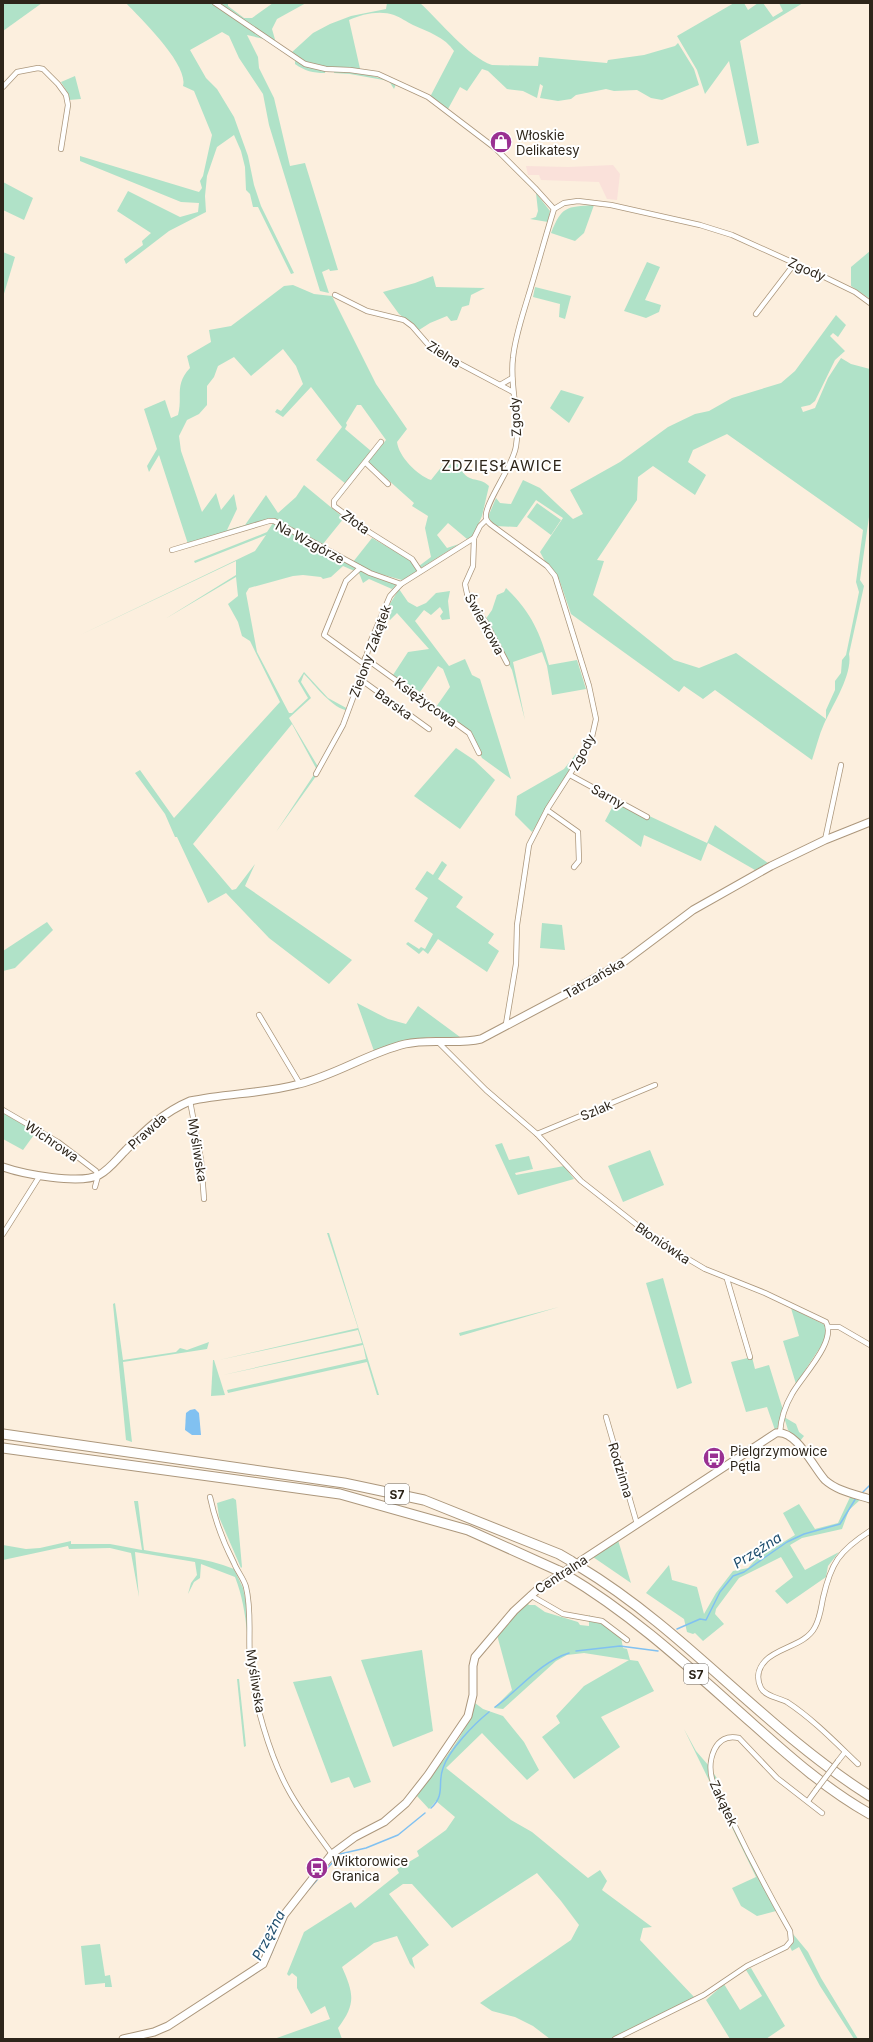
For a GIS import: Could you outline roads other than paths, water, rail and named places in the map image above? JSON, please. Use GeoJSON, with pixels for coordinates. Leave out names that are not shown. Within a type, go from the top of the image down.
{"type":"FeatureCollection","features":[{"type":"Feature","properties":{"kind":"highway","name":"S7"},"geometry":{"type":"LineString","coordinates":[[3,1434],[344,1483],[424,1500],[544,1548],[571,1561],[606,1583],[652,1617],[774,1725],[825,1765],[870,1796]]}},
{"type":"Feature","properties":{"kind":"highway","name":"S7"},"geometry":{"type":"LineString","coordinates":[[3,1448],[340,1494],[412,1513],[468,1530],[563,1573],[591,1590],[639,1624],[816,1779],[870,1814]]}},
{"type":"Feature","properties":{"kind":"street"},"geometry":{"type":"LineString","coordinates":[[215,3],[305,64],[326,69],[378,74],[428,97],[494,148],[554,209]]}},
{"type":"Feature","properties":{"kind":"street"},"geometry":{"type":"LineString","coordinates":[[3,86],[17,72],[38,68],[43,69],[58,84],[66,95],[68,105],[61,150]]}},
{"type":"Feature","properties":{"kind":"street","name":"Zgody"},"geometry":{"type":"LineString","coordinates":[[506,1024],[516,964],[517,925],[529,845],[547,810],[591,741],[596,719],[589,686],[555,576],[547,566],[486,520],[486,511],[506,473],[516,447],[517,434],[512,378],[513,359],[517,336],[554,209],[564,204],[578,201],[611,205],[684,221],[732,235],[855,292],[870,303]]}},
{"type":"Feature","properties":{"kind":"street"},"geometry":{"type":"LineString","coordinates":[[756,314],[795,264]]}},
{"type":"Feature","properties":{"kind":"street","name":"Zielna"},"geometry":{"type":"LineString","coordinates":[[335,295],[367,311],[404,320],[412,326],[432,349],[513,392]]}},
{"type":"Feature","properties":{"kind":"street"},"geometry":{"type":"LineString","coordinates":[[500,385],[512,378]]}},
{"type":"Feature","properties":{"kind":"street","name":"Złota"},"geometry":{"type":"LineString","coordinates":[[381,442],[366,463],[334,501],[334,506],[369,532],[412,559],[420,571]]}},
{"type":"Feature","properties":{"kind":"street"},"geometry":{"type":"LineString","coordinates":[[366,463],[388,484]]}},
{"type":"Feature","properties":{"kind":"street","name":"Zielony Zakątek"},"geometry":{"type":"LineString","coordinates":[[316,774],[343,725],[385,604],[401,584],[474,538],[480,526],[486,520]]}},
{"type":"Feature","properties":{"kind":"street","name":"Na Wzgórze"},"geometry":{"type":"LineString","coordinates":[[172,550],[269,521],[274,521],[360,568],[401,584]]}},
{"type":"Feature","properties":{"kind":"street","name":"Świerkowa"},"geometry":{"type":"LineString","coordinates":[[474,538],[473,566],[465,584],[468,598],[485,621],[507,663]]}},
{"type":"Feature","properties":{"kind":"street"},"geometry":{"type":"LineString","coordinates":[[360,568],[346,581],[324,635],[364,664]]}},
{"type":"Feature","properties":{"kind":"street","name":"Księżycowa"},"geometry":{"type":"LineString","coordinates":[[365,658],[469,733],[479,753]]}},
{"type":"Feature","properties":{"kind":"street","name":"Barska"},"geometry":{"type":"LineString","coordinates":[[360,679],[429,729]]}},
{"type":"Feature","properties":{"kind":"street"},"geometry":{"type":"LineString","coordinates":[[825,840],[841,765]]}},
{"type":"Feature","properties":{"kind":"street","name":"Sarny"},"geometry":{"type":"LineString","coordinates":[[570,774],[647,817]]}},
{"type":"Feature","properties":{"kind":"street"},"geometry":{"type":"LineString","coordinates":[[547,810],[578,832],[579,861],[574,867]]}},
{"type":"Feature","properties":{"kind":"street","name":"Tatrzańska"},"geometry":{"type":"LineString","coordinates":[[300,1084],[337,1071],[390,1048],[436,1040],[474,1041],[487,1036],[506,1024],[579,987],[625,961],[705,903],[771,866],[825,840],[870,822]]}},
{"type":"Feature","properties":{"kind":"street"},"geometry":{"type":"LineString","coordinates":[[259,1015],[300,1084]]}},
{"type":"Feature","properties":{"kind":"street","name":"Błoniówka"},"geometry":{"type":"LineString","coordinates":[[436,1040],[486,1090],[537,1134],[581,1181],[597,1195],[675,1253],[727,1279],[765,1293],[820,1318],[828,1327]]}},
{"type":"Feature","properties":{"kind":"street","name":"Prawda"},"geometry":{"type":"LineString","coordinates":[[98,1176],[152,1124],[179,1106],[190,1101],[300,1084]]}},
{"type":"Feature","properties":{"kind":"street","name":"Szlak"},"geometry":{"type":"LineString","coordinates":[[537,1134],[655,1085]]}},
{"type":"Feature","properties":{"kind":"street","name":"Myśliwska"},"geometry":{"type":"LineString","coordinates":[[190,1101],[201,1160],[204,1199]]}},
{"type":"Feature","properties":{"kind":"street","name":"Wichrowa"},"geometry":{"type":"LineString","coordinates":[[3,1110],[58,1142],[96,1171],[98,1176]]}},
{"type":"Feature","properties":{"kind":"street"},"geometry":{"type":"LineString","coordinates":[[3,1167],[39,1177],[85,1178],[98,1176],[95,1187]]}},
{"type":"Feature","properties":{"kind":"street"},"geometry":{"type":"LineString","coordinates":[[3,1234],[39,1177]]}},
{"type":"Feature","properties":{"kind":"street"},"geometry":{"type":"LineString","coordinates":[[727,1279],[750,1357]]}},
{"type":"Feature","properties":{"kind":"street"},"geometry":{"type":"LineString","coordinates":[[870,1344],[840,1327],[828,1327],[829,1333],[817,1358],[792,1394],[783,1414],[780,1432],[788,1435],[798,1443],[825,1479],[831,1484],[870,1499]]}},
{"type":"Feature","properties":{"kind":"street","name":"Rodzinna"},"geometry":{"type":"LineString","coordinates":[[606,1417],[638,1524]]}},
{"type":"Feature","properties":{"kind":"street","name":"Centralna"},"geometry":{"type":"LineString","coordinates":[[123,2039],[154,2032],[168,2026],[263,1964],[284,1915],[332,1854],[355,1837],[384,1822],[403,1806],[428,1775],[468,1716],[473,1695],[473,1666],[475,1657],[530,1595],[772,1435],[780,1432]]}},
{"type":"Feature","properties":{"kind":"street","name":"Myśliwska"},"geometry":{"type":"LineString","coordinates":[[210,1497],[214,1517],[234,1563],[246,1586],[250,1660],[254,1687],[262,1719],[279,1769],[289,1791],[311,1826],[332,1854]]}},
{"type":"Feature","properties":{"kind":"street"},"geometry":{"type":"LineString","coordinates":[[858,1764],[787,1702],[769,1695],[761,1689],[758,1676],[761,1665],[771,1656],[811,1633],[819,1618],[828,1579],[834,1562],[857,1539],[870,1531]]}},
{"type":"Feature","properties":{"kind":"street"},"geometry":{"type":"LineString","coordinates":[[530,1595],[558,1612],[602,1621],[627,1640]]}},
{"type":"Feature","properties":{"kind":"street","name":"Zakątek"},"geometry":{"type":"LineString","coordinates":[[615,2039],[704,1995],[747,1966],[789,1945],[791,1941],[790,1931],[745,1848],[712,1780],[710,1761],[714,1748],[719,1742],[726,1737],[739,1738],[778,1778],[822,1813]]}},
{"type":"Feature","properties":{"kind":"street"},"geometry":{"type":"LineString","coordinates":[[808,1801],[845,1752]]}},
{"type":"Feature","properties":{"kind":"water"},"geometry":{"type":"Polygon","coordinates":[[[195,1409],[199,1413],[201,1435],[192,1435],[185,1430],[186,1413],[195,1409]]]}},
{"type":"Feature","properties":{"kind":"waterway","name":"Przężna"},"geometry":{"type":"LineString","coordinates":[[862,1493],[870,1485]]}},
{"type":"Feature","properties":{"kind":"waterway","name":"Przężna"},"geometry":{"type":"LineString","coordinates":[[677,1629],[700,1619],[706,1620],[720,1592],[733,1576],[744,1572],[787,1542],[804,1534],[840,1524],[856,1498]]}},
{"type":"Feature","properties":{"kind":"waterway","name":"Przężna"},"geometry":{"type":"LineString","coordinates":[[576,1651],[620,1646],[658,1651]]}},
{"type":"Feature","properties":{"kind":"waterway","name":"Przężna"},"geometry":{"type":"LineString","coordinates":[[495,1707],[539,1670],[558,1657],[569,1653]]}},
{"type":"Feature","properties":{"kind":"waterway","name":"Przężna"},"geometry":{"type":"LineString","coordinates":[[431,1808],[436,1803],[440,1793],[441,1774],[446,1761],[469,1730],[489,1712]]}},
{"type":"Feature","properties":{"kind":"waterway","name":"Przężna"},"geometry":{"type":"LineString","coordinates":[[309,1889],[340,1854],[366,1848],[398,1835],[425,1813]]}},
{"type":"Feature","properties":{"kind":"waterway","name":"Przężna"},"geometry":{"type":"LineString","coordinates":[[267,1963],[273,1950]]}},
{"type":"Feature","properties":{"kind":"waterway","name":"Przężna"},"geometry":{"type":"LineString","coordinates":[[245,1980],[263,1968]]}},
{"type":"Feature","properties":{"kind":"waterway","name":"Przężna"},"geometry":{"type":"LineString","coordinates":[[184,2019],[211,2002]]}},
{"type":"Feature","properties":{"kind":"place","name":"Włoskie Delikatesy"},"geometry":{"type":"Point","coordinates":[501,142]}},
{"type":"Feature","properties":{"kind":"place","name":"Pielgrzymowice Pętla"},"geometry":{"type":"Point","coordinates":[714,1458]}},
{"type":"Feature","properties":{"kind":"place","name":"Wiktorowice Granica"},"geometry":{"type":"Point","coordinates":[317,1868]}},
{"type":"Feature","properties":{"kind":"district","name":"ZDZIĘSŁAWICE"},"geometry":{"type":"Point","coordinates":[502,465]}}]}
